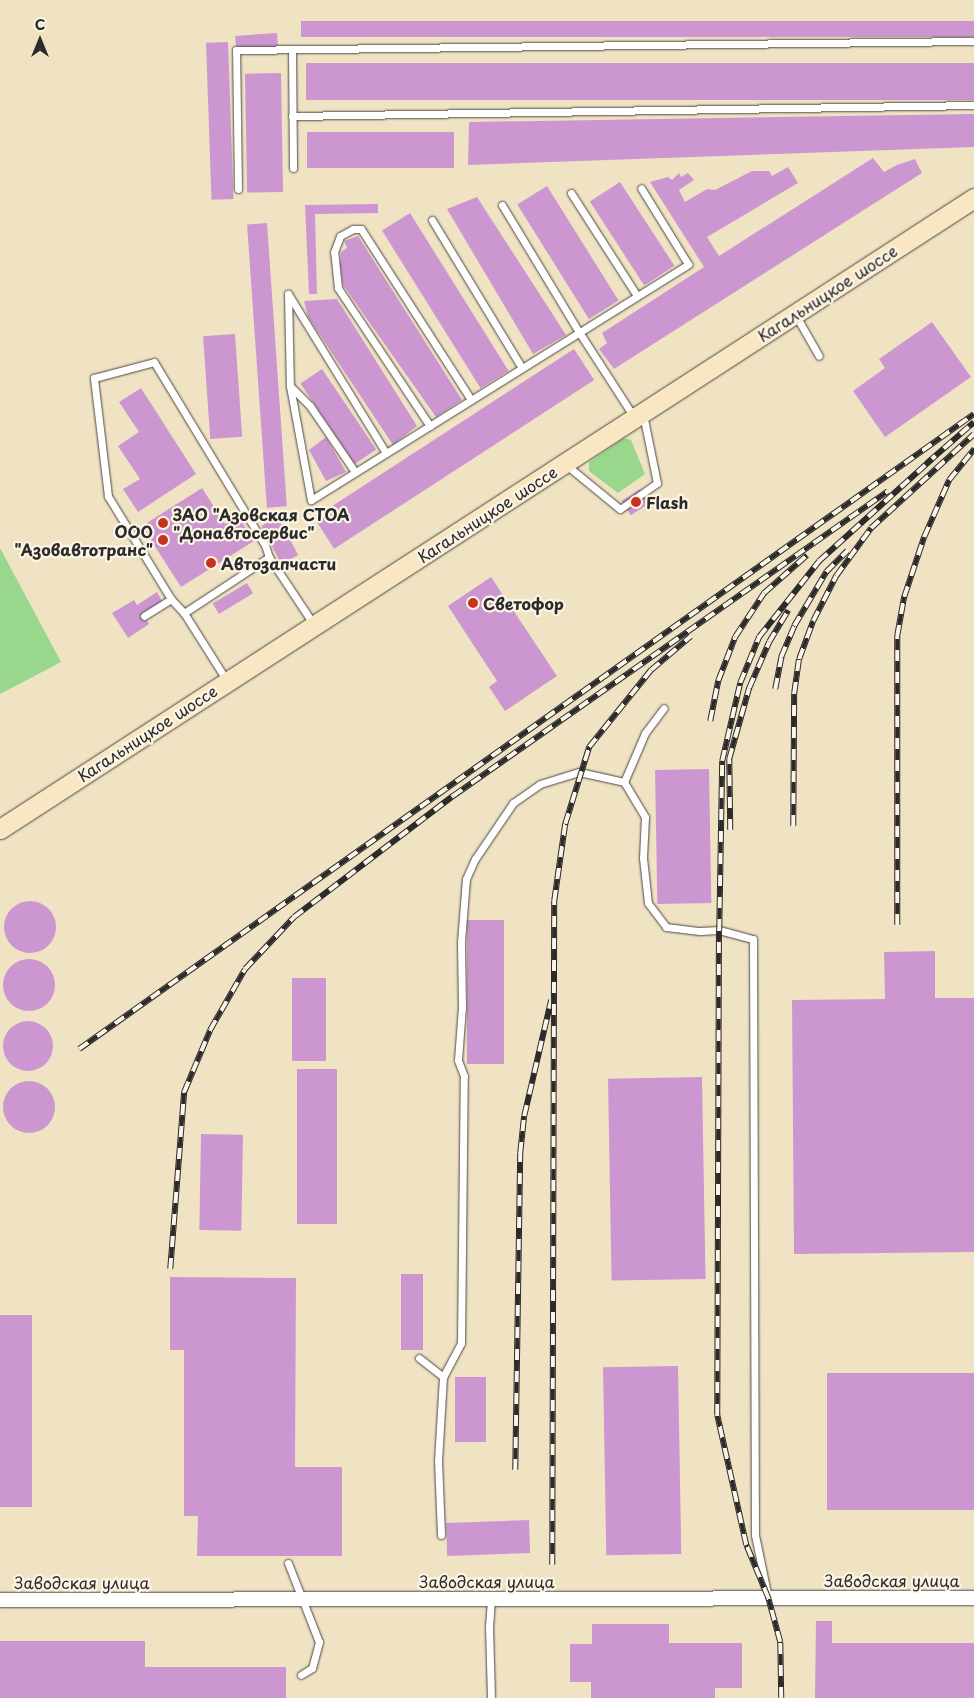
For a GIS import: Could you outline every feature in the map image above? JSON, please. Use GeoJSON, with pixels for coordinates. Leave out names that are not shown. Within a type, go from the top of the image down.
{"type":"FeatureCollection","features":[{"type":"Feature","properties":{"kind":"main road","name":"Кагальницкое шоссе"},"geometry":{"type":"LineString","coordinates":[[0,829],[974,198]]}},
{"type":"Feature","properties":{"kind":"street","name":"Заводская улица"},"geometry":{"type":"LineString","coordinates":[[0,1600],[974,1598]]}},
{"type":"Feature","properties":{"kind":"lane"},"geometry":{"type":"LineString","coordinates":[[238,189],[236,50],[974,41]]}},
{"type":"Feature","properties":{"kind":"lane"},"geometry":{"type":"LineString","coordinates":[[292,50],[293,168]]}},
{"type":"Feature","properties":{"kind":"lane"},"geometry":{"type":"LineString","coordinates":[[292,116],[974,105]]}},
{"type":"Feature","properties":{"kind":"lane"},"geometry":{"type":"LineString","coordinates":[[386,453],[288,294],[290,386],[311,500],[688,264],[641,188]]}},
{"type":"Feature","properties":{"kind":"lane"},"geometry":{"type":"LineString","coordinates":[[571,192],[637,296]]}},
{"type":"Feature","properties":{"kind":"lane"},"geometry":{"type":"LineString","coordinates":[[502,205],[579,332],[639,415],[657,484],[620,509],[564,463]]}},
{"type":"Feature","properties":{"kind":"lane"},"geometry":{"type":"LineString","coordinates":[[432,220],[522,368]]}},
{"type":"Feature","properties":{"kind":"lane"},"geometry":{"type":"LineString","coordinates":[[430,426],[338,288],[334,252],[340,236],[354,229],[361,229],[471,400]]}},
{"type":"Feature","properties":{"kind":"lane"},"geometry":{"type":"LineString","coordinates":[[795,314],[819,356]]}},
{"type":"Feature","properties":{"kind":"lane"},"geometry":{"type":"LineString","coordinates":[[227,682],[184,613],[171,599],[108,496],[94,378],[154,362],[265,545],[269,557],[314,625]]}},
{"type":"Feature","properties":{"kind":"lane"},"geometry":{"type":"LineString","coordinates":[[290,386],[310,406],[356,472]]}},
{"type":"Feature","properties":{"kind":"lane"},"geometry":{"type":"LineString","coordinates":[[184,613],[269,557]]}},
{"type":"Feature","properties":{"kind":"lane"},"geometry":{"type":"LineString","coordinates":[[144,616],[171,599]]}},
{"type":"Feature","properties":{"kind":"lane"},"geometry":{"type":"LineString","coordinates":[[624,782],[645,733],[664,708]]}},
{"type":"Feature","properties":{"kind":"lane"},"geometry":{"type":"LineString","coordinates":[[441,1535],[438,1461],[443,1377],[461,1343],[464,1076],[458,1060],[462,1007],[461,942],[466,879],[475,859],[513,803],[540,784],[579,772],[624,782],[645,816],[643,858],[648,903],[666,927],[700,931],[719,930],[753,939],[755,1535],[768,1598]]}},
{"type":"Feature","properties":{"kind":"lane"},"geometry":{"type":"LineString","coordinates":[[419,1358],[443,1377]]}},
{"type":"Feature","properties":{"kind":"lane"},"geometry":{"type":"LineString","coordinates":[[288,1563],[319,1642],[312,1668],[301,1675]]}},
{"type":"Feature","properties":{"kind":"lane"},"geometry":{"type":"LineString","coordinates":[[490,1599],[491,1698]]}},
{"type":"Feature","properties":{"kind":"green space"},"geometry":{"type":"Polygon","coordinates":[[[624,438],[631,440],[645,474],[618,493],[589,471],[589,462],[624,438]]]}},
{"type":"Feature","properties":{"kind":"green space"},"geometry":{"type":"Polygon","coordinates":[[[0,548],[61,662],[0,694],[0,548]]]}},
{"type":"Feature","properties":{"kind":"building"},"geometry":{"type":"Polygon","coordinates":[[[301,21],[974,21],[974,37],[301,37],[301,21]]]}},
{"type":"Feature","properties":{"kind":"building"},"geometry":{"type":"Polygon","coordinates":[[[277,33],[278,48],[236,51],[235,36],[277,33]]]}},
{"type":"Feature","properties":{"kind":"building"},"geometry":{"type":"Polygon","coordinates":[[[228,42],[233,199],[211,200],[206,43],[228,42]]]}},
{"type":"Feature","properties":{"kind":"building"},"geometry":{"type":"Polygon","coordinates":[[[306,63],[974,63],[974,100],[306,100],[306,63]]]}},
{"type":"Feature","properties":{"kind":"building"},"geometry":{"type":"Polygon","coordinates":[[[281,73],[283,192],[247,193],[245,74],[281,73]]]}},
{"type":"Feature","properties":{"kind":"building"},"geometry":{"type":"Polygon","coordinates":[[[974,114],[974,147],[468,165],[469,122],[974,114]]]}},
{"type":"Feature","properties":{"kind":"building"},"geometry":{"type":"Polygon","coordinates":[[[307,132],[454,132],[454,168],[307,168],[307,132]]]}},
{"type":"Feature","properties":{"kind":"building"},"geometry":{"type":"Polygon","coordinates":[[[873,158],[884,172],[915,159],[922,173],[614,369],[599,349],[607,343],[602,333],[704,267],[650,182],[668,177],[672,180],[679,173],[681,177],[688,173],[694,180],[679,190],[685,202],[707,189],[715,190],[752,171],[769,171],[772,176],[788,167],[798,183],[707,237],[719,256],[873,158]]]}},
{"type":"Feature","properties":{"kind":"building"},"geometry":{"type":"Polygon","coordinates":[[[620,182],[674,266],[644,285],[590,202],[620,182]]]}},
{"type":"Feature","properties":{"kind":"building"},"geometry":{"type":"Polygon","coordinates":[[[547,186],[619,300],[589,319],[517,205],[547,186]]]}},
{"type":"Feature","properties":{"kind":"building"},"geometry":{"type":"Polygon","coordinates":[[[477,197],[566,335],[533,354],[447,209],[477,197]]]}},
{"type":"Feature","properties":{"kind":"building"},"geometry":{"type":"Polygon","coordinates":[[[378,204],[378,213],[315,214],[317,294],[309,294],[305,205],[378,204]]]}},
{"type":"Feature","properties":{"kind":"building"},"geometry":{"type":"Polygon","coordinates":[[[410,213],[509,371],[481,388],[382,230],[410,213]]]}},
{"type":"Feature","properties":{"kind":"building"},"geometry":{"type":"Polygon","coordinates":[[[267,223],[287,506],[267,508],[247,224],[267,223]]]}},
{"type":"Feature","properties":{"kind":"building"},"geometry":{"type":"Polygon","coordinates":[[[358,236],[462,400],[436,417],[343,285],[340,266],[341,252],[347,248],[344,241],[358,236]]]}},
{"type":"Feature","properties":{"kind":"building"},"geometry":{"type":"Polygon","coordinates":[[[337,299],[417,426],[393,445],[308,317],[304,301],[337,299]]]}},
{"type":"Feature","properties":{"kind":"building"},"geometry":{"type":"Polygon","coordinates":[[[932,322],[971,377],[885,437],[853,391],[885,368],[879,359],[932,322]]]}},
{"type":"Feature","properties":{"kind":"building"},"geometry":{"type":"Polygon","coordinates":[[[235,334],[242,437],[210,439],[203,336],[235,334]]]}},
{"type":"Feature","properties":{"kind":"building"},"geometry":{"type":"Polygon","coordinates":[[[574,349],[594,380],[334,549],[314,518],[574,349]]]}},
{"type":"Feature","properties":{"kind":"building"},"geometry":{"type":"Polygon","coordinates":[[[322,369],[376,449],[355,464],[300,384],[322,369]]]}},
{"type":"Feature","properties":{"kind":"building"},"geometry":{"type":"Polygon","coordinates":[[[141,388],[196,474],[138,512],[123,489],[140,479],[118,446],[139,432],[119,402],[141,388]]]}},
{"type":"Feature","properties":{"kind":"building"},"geometry":{"type":"Polygon","coordinates":[[[326,437],[346,472],[326,481],[309,450],[326,437]]]}},
{"type":"Feature","properties":{"kind":"building"},"geometry":{"type":"Polygon","coordinates":[[[202,488],[225,524],[238,516],[254,541],[181,587],[142,526],[202,488]]]}},
{"type":"Feature","properties":{"kind":"building","name":"Flash"},"geometry":{"type":"Polygon","coordinates":[[[640,489],[649,503],[631,515],[622,501],[640,489]]]}},
{"type":"Feature","properties":{"kind":"building"},"geometry":{"type":"Polygon","coordinates":[[[278,517],[298,555],[281,564],[261,526],[278,517]]]}},
{"type":"Feature","properties":{"kind":"building"},"geometry":{"type":"Polygon","coordinates":[[[491,577],[557,676],[505,711],[489,687],[497,681],[448,606],[491,577]]]}},
{"type":"Feature","properties":{"kind":"building"},"geometry":{"type":"Polygon","coordinates":[[[247,583],[253,593],[219,614],[213,604],[247,583]]]}},
{"type":"Feature","properties":{"kind":"building"},"geometry":{"type":"Polygon","coordinates":[[[157,592],[162,601],[142,613],[149,624],[128,638],[112,613],[134,600],[137,605],[157,592]]]}},
{"type":"Feature","properties":{"kind":"building"},"geometry":{"type":"Polygon","coordinates":[[[709,769],[711,903],[657,904],[655,770],[709,769]]]}},
{"type":"Feature","properties":{"kind":"building"},"geometry":{"type":"Polygon","coordinates":[[[30,901],[40,903],[48,909],[54,917],[56,927],[54,937],[48,945],[40,951],[30,953],[20,951],[12,945],[6,937],[4,927],[6,917],[12,909],[20,903],[30,901]]]}},
{"type":"Feature","properties":{"kind":"building"},"geometry":{"type":"Polygon","coordinates":[[[467,920],[504,920],[504,1064],[467,1064],[467,920]]]}},
{"type":"Feature","properties":{"kind":"building"},"geometry":{"type":"Polygon","coordinates":[[[935,951],[935,998],[974,998],[974,1252],[794,1254],[792,1000],[885,999],[884,952],[935,951]]]}},
{"type":"Feature","properties":{"kind":"building"},"geometry":{"type":"Polygon","coordinates":[[[29,959],[39,961],[47,967],[53,975],[55,985],[53,995],[47,1003],[39,1009],[29,1011],[19,1009],[11,1003],[5,995],[3,985],[5,975],[11,967],[19,961],[29,959]]]}},
{"type":"Feature","properties":{"kind":"building"},"geometry":{"type":"Polygon","coordinates":[[[292,978],[326,978],[326,1061],[292,1061],[292,978]]]}},
{"type":"Feature","properties":{"kind":"building"},"geometry":{"type":"Polygon","coordinates":[[[23,1021],[33,1021],[46,1028],[53,1041],[53,1051],[46,1064],[33,1071],[23,1071],[14,1067],[7,1060],[3,1051],[3,1041],[7,1032],[14,1025],[23,1021]]]}},
{"type":"Feature","properties":{"kind":"building"},"geometry":{"type":"Polygon","coordinates":[[[297,1069],[337,1069],[337,1224],[297,1224],[297,1069]]]}},
{"type":"Feature","properties":{"kind":"building"},"geometry":{"type":"Polygon","coordinates":[[[702,1077],[706,1279],[612,1281],[608,1079],[702,1077]]]}},
{"type":"Feature","properties":{"kind":"building"},"geometry":{"type":"Polygon","coordinates":[[[29,1081],[39,1083],[47,1089],[53,1097],[55,1107],[53,1117],[47,1125],[39,1131],[29,1133],[19,1131],[11,1125],[5,1117],[3,1107],[5,1097],[11,1089],[19,1083],[29,1081]]]}},
{"type":"Feature","properties":{"kind":"building"},"geometry":{"type":"Polygon","coordinates":[[[201,1134],[243,1135],[241,1231],[199,1230],[201,1134]]]}},
{"type":"Feature","properties":{"kind":"building"},"geometry":{"type":"Polygon","coordinates":[[[401,1274],[423,1274],[423,1350],[401,1350],[401,1274]]]}},
{"type":"Feature","properties":{"kind":"building"},"geometry":{"type":"Polygon","coordinates":[[[170,1277],[296,1278],[295,1467],[342,1467],[342,1556],[197,1556],[198,1516],[184,1516],[184,1350],[170,1350],[170,1277]]]}},
{"type":"Feature","properties":{"kind":"building"},"geometry":{"type":"Polygon","coordinates":[[[0,1315],[32,1315],[32,1507],[0,1507],[0,1315]]]}},
{"type":"Feature","properties":{"kind":"building"},"geometry":{"type":"Polygon","coordinates":[[[678,1366],[681,1554],[606,1555],[603,1367],[678,1366]]]}},
{"type":"Feature","properties":{"kind":"building"},"geometry":{"type":"Polygon","coordinates":[[[827,1373],[974,1373],[974,1510],[827,1510],[827,1373]]]}},
{"type":"Feature","properties":{"kind":"building"},"geometry":{"type":"Polygon","coordinates":[[[455,1377],[486,1377],[486,1442],[455,1442],[455,1377]]]}},
{"type":"Feature","properties":{"kind":"building"},"geometry":{"type":"Polygon","coordinates":[[[529,1520],[530,1553],[447,1556],[446,1523],[529,1520]]]}},
{"type":"Feature","properties":{"kind":"building"},"geometry":{"type":"Polygon","coordinates":[[[816,1621],[832,1621],[832,1643],[974,1643],[974,1698],[815,1698],[816,1621]]]}},
{"type":"Feature","properties":{"kind":"building"},"geometry":{"type":"Polygon","coordinates":[[[592,1624],[669,1624],[669,1643],[742,1643],[742,1688],[715,1688],[715,1698],[591,1698],[591,1682],[570,1682],[570,1644],[592,1644],[592,1624]]]}},
{"type":"Feature","properties":{"kind":"building"},"geometry":{"type":"Polygon","coordinates":[[[0,1641],[145,1641],[145,1667],[286,1667],[286,1698],[0,1698],[0,1641]]]}},
{"type":"Feature","properties":{"kind":"railway"},"geometry":{"type":"LineString","coordinates":[[79,1049],[974,414]]}},
{"type":"Feature","properties":{"kind":"railway"},"geometry":{"type":"LineString","coordinates":[[927,463],[974,422]]}},
{"type":"Feature","properties":{"kind":"railway"},"geometry":{"type":"LineString","coordinates":[[793,826],[794,693],[799,659],[813,621],[836,576],[871,528],[974,434]]}},
{"type":"Feature","properties":{"kind":"railway"},"geometry":{"type":"LineString","coordinates":[[897,925],[897,636],[904,597],[924,537],[949,480],[974,449]]}},
{"type":"Feature","properties":{"kind":"railway"},"geometry":{"type":"LineString","coordinates":[[781,1698],[780,1642],[768,1598],[746,1545],[717,1415],[719,930],[722,761],[740,683],[759,637],[819,561],[932,459]]}},
{"type":"Feature","properties":{"kind":"railway"},"geometry":{"type":"LineString","coordinates":[[170,1269],[184,1092],[210,1030],[245,969],[294,917],[453,796],[888,491]]}},
{"type":"Feature","properties":{"kind":"railway"},"geometry":{"type":"LineString","coordinates":[[775,689],[781,657],[794,626],[826,572],[847,551]]}},
{"type":"Feature","properties":{"kind":"railway"},"geometry":{"type":"LineString","coordinates":[[710,721],[718,681],[735,637],[764,593],[807,555]]}},
{"type":"Feature","properties":{"kind":"railway"},"geometry":{"type":"LineString","coordinates":[[730,830],[729,759],[749,688],[769,642],[788,610]]}},
{"type":"Feature","properties":{"kind":"railway"},"geometry":{"type":"LineString","coordinates":[[552,1565],[554,901],[565,824],[589,747],[651,670],[691,636]]}},
{"type":"Feature","properties":{"kind":"railway"},"geometry":{"type":"LineString","coordinates":[[515,1470],[520,1153],[524,1116],[551,1000]]}},
{"type":"Feature","properties":{"kind":"place","name":"Flash"},"geometry":{"type":"Point","coordinates":[636,502]}},
{"type":"Feature","properties":{"kind":"place","name":"ЗАО \"Азовская СТОА \"Донавтосервис\""},"geometry":{"type":"Point","coordinates":[163,523]}},
{"type":"Feature","properties":{"kind":"place","name":"ООО \"Азовавтотранс\""},"geometry":{"type":"Point","coordinates":[163,540]}},
{"type":"Feature","properties":{"kind":"place","name":"Автозапчасти"},"geometry":{"type":"Point","coordinates":[211,563]}},
{"type":"Feature","properties":{"kind":"place","name":"Светофор"},"geometry":{"type":"Point","coordinates":[473,603]}}]}
